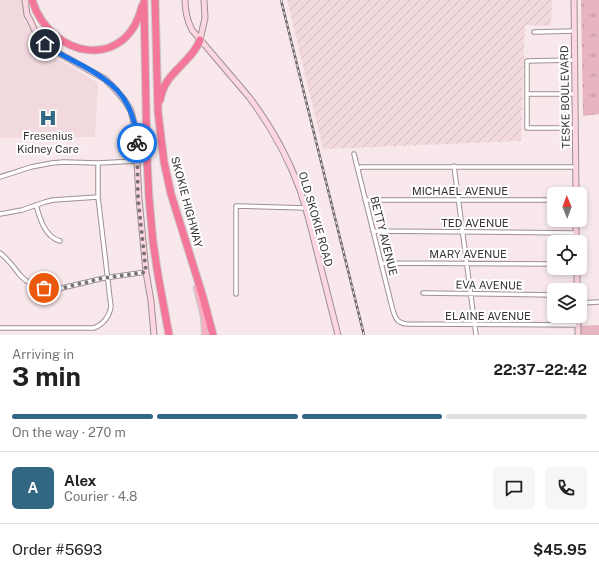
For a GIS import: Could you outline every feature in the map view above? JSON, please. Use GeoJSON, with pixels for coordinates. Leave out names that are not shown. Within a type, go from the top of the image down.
{"type":"FeatureCollection","features":[{"type":"Feature","properties":{"kind":"highway"},"geometry":{"type":"LineString","coordinates":[[32,0],[43,24],[54,35],[75,48],[90,50],[103,49],[113,46],[124,39],[136,25],[144,0]]}},
{"type":"Feature","properties":{"kind":"highway"},"geometry":{"type":"LineString","coordinates":[[144,0],[149,198],[153,242],[168,334]]}},
{"type":"Feature","properties":{"kind":"highway","name":"SKOKIE HIGHWAY"},"geometry":{"type":"LineString","coordinates":[[155,0],[158,112],[162,146],[170,188],[203,297],[212,335]]}},
{"type":"Feature","properties":{"kind":"highway"},"geometry":{"type":"LineString","coordinates":[[162,146],[163,136],[160,99],[163,87],[171,75],[197,47],[200,40]]}},
{"type":"Feature","properties":{"kind":"main road"},"geometry":{"type":"LineString","coordinates":[[189,254],[204,317],[205,335]]}},
{"type":"Feature","properties":{"kind":"street"},"geometry":{"type":"LineString","coordinates":[[25,0],[27,15],[38,36],[45,44],[105,79],[125,101],[131,111],[135,127],[138,198],[154,335]]}},
{"type":"Feature","properties":{"kind":"street"},"geometry":{"type":"LineString","coordinates":[[28,0],[29,18]]}},
{"type":"Feature","properties":{"kind":"street","name":"OLD SKOKIE ROAD"},"geometry":{"type":"LineString","coordinates":[[185,0],[188,23],[192,30],[249,97],[264,118],[291,168],[305,208],[338,335]]}},
{"type":"Feature","properties":{"kind":"street"},"geometry":{"type":"LineString","coordinates":[[200,40],[204,18],[204,0]]}},
{"type":"Feature","properties":{"kind":"street","name":"TESKE BOULEVARD"},"geometry":{"type":"LineString","coordinates":[[574,0],[576,187]]}},
{"type":"Feature","properties":{"kind":"street"},"geometry":{"type":"LineString","coordinates":[[534,32],[574,32]]}},
{"type":"Feature","properties":{"kind":"street"},"geometry":{"type":"LineString","coordinates":[[575,60],[527,60],[527,128],[575,128]]}},
{"type":"Feature","properties":{"kind":"street"},"geometry":{"type":"LineString","coordinates":[[527,94],[575,94]]}},
{"type":"Feature","properties":{"kind":"street","name":"BETTY AVENUE"},"geometry":{"type":"LineString","coordinates":[[354,154],[392,308],[399,321]]}},
{"type":"Feature","properties":{"kind":"street"},"geometry":{"type":"LineString","coordinates":[[0,177],[31,167],[64,162],[98,163],[137,161]]}},
{"type":"Feature","properties":{"kind":"street"},"geometry":{"type":"LineString","coordinates":[[0,328],[88,329],[94,328],[105,322],[111,307],[98,197],[98,163]]}},
{"type":"Feature","properties":{"kind":"street"},"geometry":{"type":"LineString","coordinates":[[454,166],[476,335]]}},
{"type":"Feature","properties":{"kind":"street"},"geometry":{"type":"LineString","coordinates":[[358,168],[454,166],[576,167]]}},
{"type":"Feature","properties":{"kind":"street"},"geometry":{"type":"LineString","coordinates":[[0,214],[22,210],[54,200],[98,197]]}},
{"type":"Feature","properties":{"kind":"street","name":"MICHAEL AVENUE"},"geometry":{"type":"LineString","coordinates":[[366,200],[547,200]]}},
{"type":"Feature","properties":{"kind":"street"},"geometry":{"type":"LineString","coordinates":[[36,205],[47,232],[53,238],[60,241]]}},
{"type":"Feature","properties":{"kind":"street"},"geometry":{"type":"LineString","coordinates":[[236,294],[236,206],[305,208]]}},
{"type":"Feature","properties":{"kind":"street"},"geometry":{"type":"LineString","coordinates":[[576,227],[576,233]]}},
{"type":"Feature","properties":{"kind":"street","name":"TED AVENUE"},"geometry":{"type":"LineString","coordinates":[[373,231],[576,233]]}},
{"type":"Feature","properties":{"kind":"street"},"geometry":{"type":"LineString","coordinates":[[0,253],[10,262],[23,278],[39,287],[56,289],[107,278],[146,272]]}},
{"type":"Feature","properties":{"kind":"street","name":"MARY AVENUE"},"geometry":{"type":"LineString","coordinates":[[381,263],[547,264]]}},
{"type":"Feature","properties":{"kind":"street","name":"EVA AVENUE"},"geometry":{"type":"LineString","coordinates":[[423,293],[547,295]]}},
{"type":"Feature","properties":{"kind":"street"},"geometry":{"type":"LineString","coordinates":[[587,303],[599,302]]}},
{"type":"Feature","properties":{"kind":"street","name":"ELAINE AVENUE"},"geometry":{"type":"LineString","coordinates":[[399,321],[407,324],[578,326]]}},
{"type":"Feature","properties":{"kind":"street"},"geometry":{"type":"LineString","coordinates":[[578,326],[578,335]]}},
{"type":"Feature","properties":{"kind":"shaded area"},"geometry":{"type":"Polygon","coordinates":[[[0,0],[22,0],[23,18],[41,49],[98,83],[95,137],[0,138],[0,0]]]}},
{"type":"Feature","properties":{"kind":"shaded area"},"geometry":{"type":"Polygon","coordinates":[[[287,0],[552,0],[551,26],[525,25],[521,141],[323,149],[287,0]]]}},
{"type":"Feature","properties":{"kind":"green space"},"geometry":{"type":"Polygon","coordinates":[[[581,0],[599,0],[599,114],[583,116],[581,0]]]}},
{"type":"Feature","properties":{"kind":"green space"},"geometry":{"type":"Polygon","coordinates":[[[599,325],[599,335],[580,335],[580,326],[599,325]]]}},
{"type":"Feature","properties":{"kind":"railway"},"geometry":{"type":"LineString","coordinates":[[281,0],[364,335]]}},
{"type":"Feature","properties":{"kind":"way so far"},"geometry":{"type":"LineString","coordinates":[[44,288],[56,289],[104,278],[146,272],[138,198],[137,143]]}},
{"type":"Feature","properties":{"kind":"place","name":"Fresenius Kidney Care"},"geometry":{"type":"Point","coordinates":[48,118]}},
{"type":"Feature","properties":{"kind":"route"},"geometry":{"type":"LineString","coordinates":[[45,44],[105,79],[116,90],[125,101],[133,116],[137,143]]}}]}
